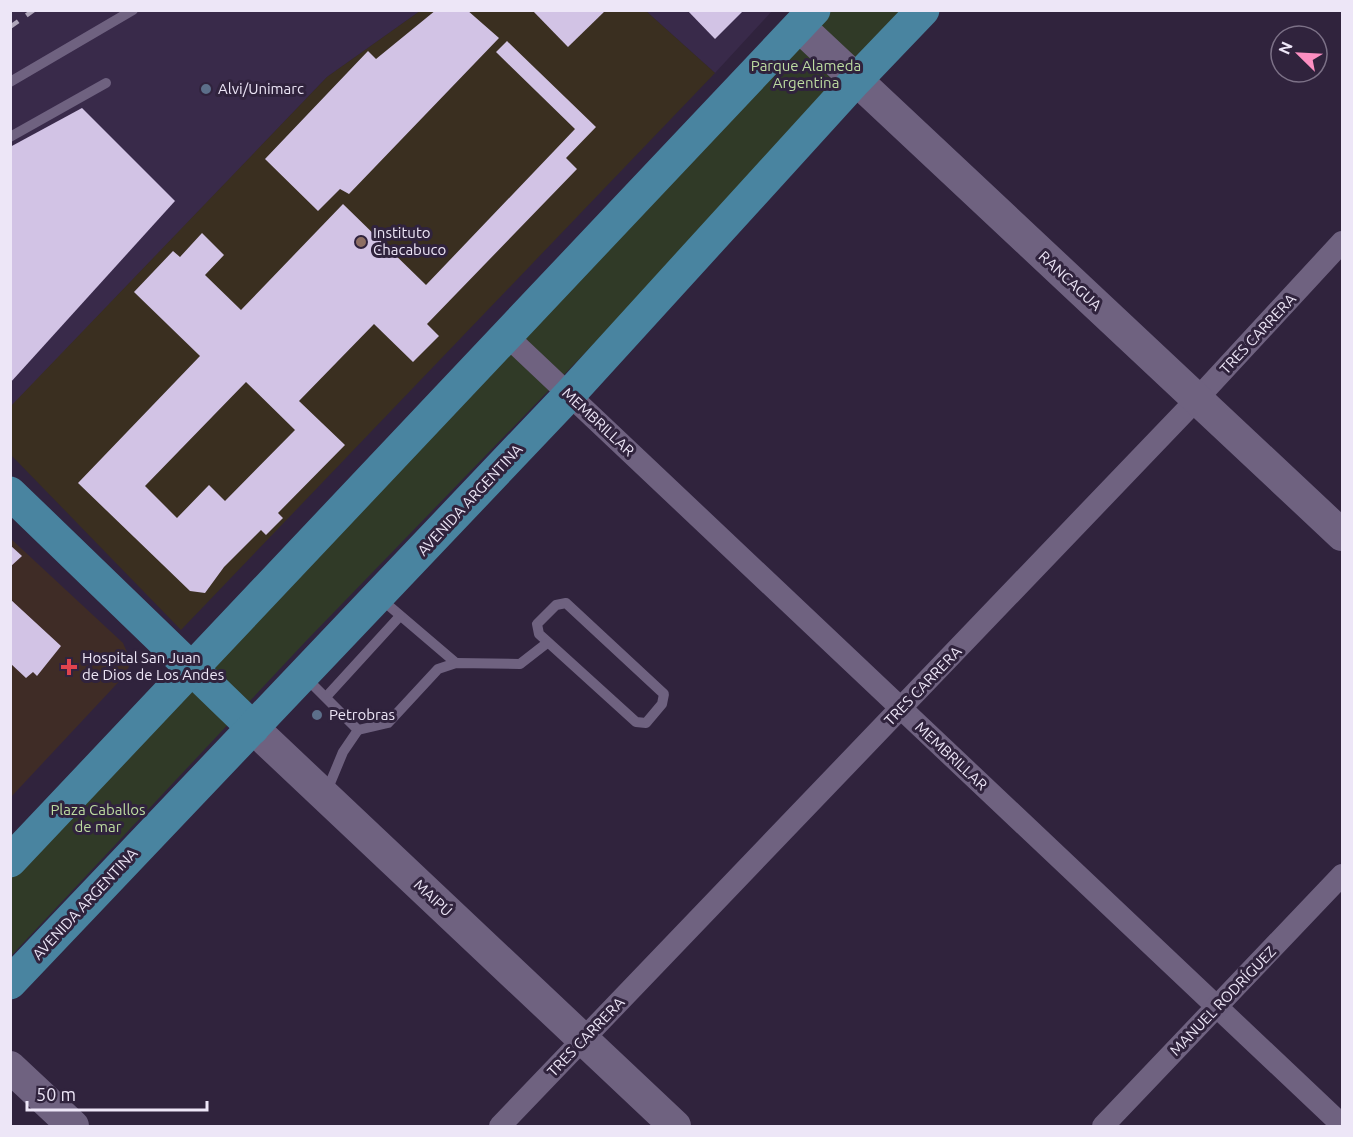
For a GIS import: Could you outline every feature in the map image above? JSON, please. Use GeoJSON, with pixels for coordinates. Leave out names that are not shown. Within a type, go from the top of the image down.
{"type":"FeatureCollection","features":[{"type":"Feature","properties":{"kind":"main road","name":"AVENIDA ARGENTINA"},"geometry":{"type":"LineString","coordinates":[[10,983],[253,728],[315,686],[389,606],[569,395],[856,80],[923,10]]}},
{"type":"Feature","properties":{"kind":"main road","name":"RANCAGUA"},"geometry":{"type":"LineString","coordinates":[[806,18],[856,80],[1342,535]]}},
{"type":"Feature","properties":{"kind":"main road"},"geometry":{"type":"LineString","coordinates":[[10,861],[806,18]]}},
{"type":"Feature","properties":{"kind":"main road","name":"MAIPÚ"},"geometry":{"type":"LineString","coordinates":[[10,493],[191,669],[675,1126]]}},
{"type":"Feature","properties":{"kind":"main road"},"geometry":{"type":"LineString","coordinates":[[10,1067],[73,1126]]}},
{"type":"Feature","properties":{"kind":"street","name":"TRES CARRERA"},"geometry":{"type":"LineString","coordinates":[[500,1126],[1197,399],[1342,242]]}},
{"type":"Feature","properties":{"kind":"street","name":"MEMBRILLAR"},"geometry":{"type":"LineString","coordinates":[[507,336],[1342,1125]]}},
{"type":"Feature","properties":{"kind":"street","name":"MANUEL RODRÍGUEZ"},"geometry":{"type":"LineString","coordinates":[[1103,1126],[1342,875]]}},
{"type":"Feature","properties":{"kind":"lane"},"geometry":{"type":"LineString","coordinates":[[10,82],[133,10]]}},
{"type":"Feature","properties":{"kind":"lane"},"geometry":{"type":"LineString","coordinates":[[10,137],[106,83]]}},
{"type":"Feature","properties":{"kind":"lane"},"geometry":{"type":"LineString","coordinates":[[566,603],[664,694],[662,704],[646,723],[636,722],[547,643],[539,634],[537,624],[556,604],[566,603]]}},
{"type":"Feature","properties":{"kind":"lane"},"geometry":{"type":"LineString","coordinates":[[389,606],[456,663]]}},
{"type":"Feature","properties":{"kind":"lane"},"geometry":{"type":"LineString","coordinates":[[325,796],[343,752],[358,729],[388,723],[438,669],[456,663],[520,664],[547,643]]}},
{"type":"Feature","properties":{"kind":"lane"},"geometry":{"type":"LineString","coordinates":[[315,686],[358,729]]}},
{"type":"Feature","properties":{"kind":"shaded area"},"geometry":{"type":"Polygon","coordinates":[[[11,11],[420,11],[327,77],[11,407],[11,11]]]}},
{"type":"Feature","properties":{"kind":"shaded area","name":"Instituto Chacabuco"},"geometry":{"type":"Polygon","coordinates":[[[420,11],[646,11],[715,73],[181,630],[11,455],[10,407],[327,77],[420,11]]]}},
{"type":"Feature","properties":{"kind":"shaded area"},"geometry":{"type":"Polygon","coordinates":[[[646,11],[772,11],[715,73],[646,11]]]}},
{"type":"Feature","properties":{"kind":"shaded area","name":"Hospital San Juan de Dios de Los Andes"},"geometry":{"type":"Polygon","coordinates":[[[10,538],[123,643],[131,661],[126,674],[11,797],[10,538]]]}},
{"type":"Feature","properties":{"kind":"green space","name":"Parque Alameda Argentina"},"geometry":{"type":"Polygon","coordinates":[[[818,11],[916,11],[307,640],[11,956],[10,867],[818,11]]]}},
{"type":"Feature","properties":{"kind":"building"},"geometry":{"type":"Polygon","coordinates":[[[436,10],[467,10],[499,38],[349,194],[340,189],[318,211],[265,159],[368,51],[376,59],[436,10]]]}},
{"type":"Feature","properties":{"kind":"building"},"geometry":{"type":"Polygon","coordinates":[[[532,10],[606,10],[568,47],[532,10]]]}},
{"type":"Feature","properties":{"kind":"building"},"geometry":{"type":"Polygon","coordinates":[[[687,10],[744,10],[715,39],[687,10]]]}},
{"type":"Feature","properties":{"kind":"building"},"geometry":{"type":"Polygon","coordinates":[[[507,41],[596,127],[566,158],[577,169],[427,324],[439,336],[413,362],[374,324],[299,401],[345,445],[278,513],[283,518],[266,535],[261,530],[224,567],[205,593],[190,591],[78,483],[200,356],[134,292],[173,251],[180,257],[202,233],[224,255],[205,275],[241,310],[343,204],[426,285],[575,129],[496,52],[507,41]],[[246,382],[145,486],[177,518],[209,485],[225,501],[295,430],[246,382]]]}},
{"type":"Feature","properties":{"kind":"building"},"geometry":{"type":"Polygon","coordinates":[[[82,108],[175,201],[10,383],[10,147],[82,108]]]}},
{"type":"Feature","properties":{"kind":"building"},"geometry":{"type":"Polygon","coordinates":[[[10,545],[22,556],[10,567],[10,545]]]}},
{"type":"Feature","properties":{"kind":"building"},"geometry":{"type":"Polygon","coordinates":[[[10,599],[61,646],[37,676],[33,672],[26,678],[10,663],[10,599]]]}},
{"type":"Feature","properties":{"kind":"railway"},"geometry":{"type":"LineString","coordinates":[[10,27],[34,10]]}},
{"type":"Feature","properties":{"kind":"place","name":"Alvi/Unimarc"},"geometry":{"type":"Point","coordinates":[206,89]}},
{"type":"Feature","properties":{"kind":"place","name":"Instituto Chacabuco"},"geometry":{"type":"Point","coordinates":[361,242]}},
{"type":"Feature","properties":{"kind":"place","name":"Hospital San Juan de Dios de Los Andes"},"geometry":{"type":"Point","coordinates":[69,667]}},
{"type":"Feature","properties":{"kind":"place","name":"Petrobras"},"geometry":{"type":"Point","coordinates":[317,715]}},
{"type":"Feature","properties":{"kind":"park label","name":"Plaza Caballos de mar"},"geometry":{"type":"Point","coordinates":[98,818]}}]}
